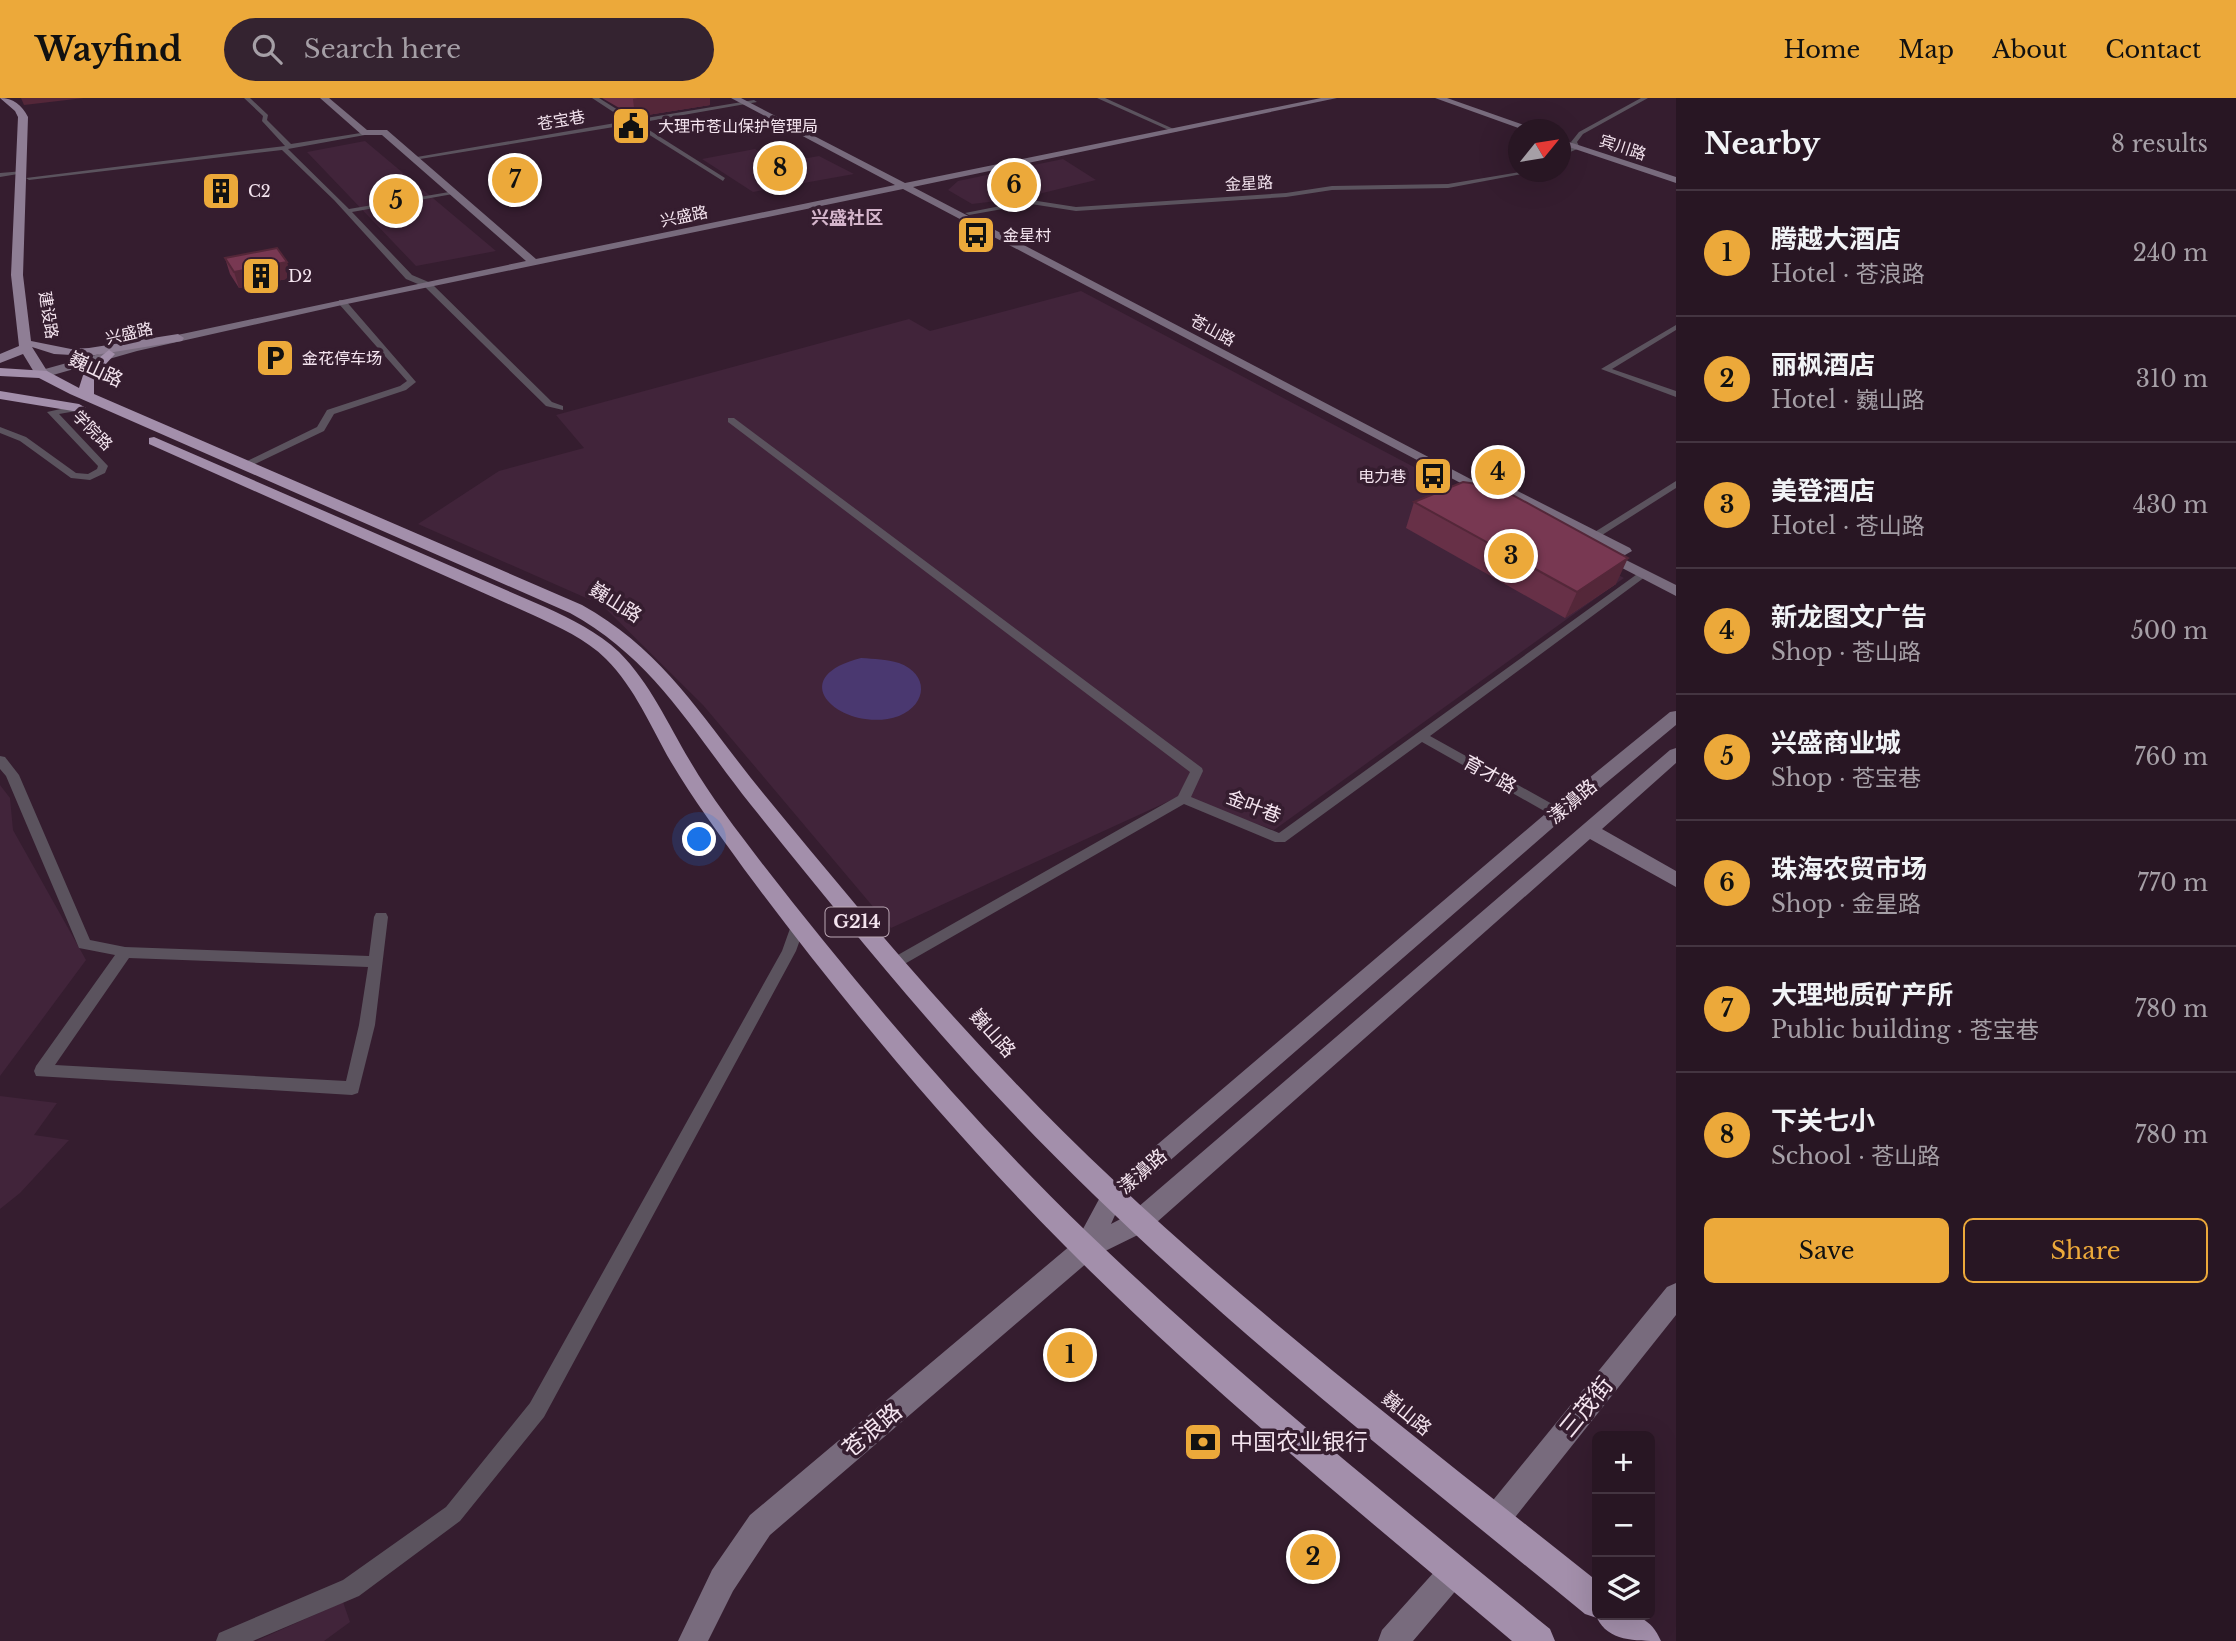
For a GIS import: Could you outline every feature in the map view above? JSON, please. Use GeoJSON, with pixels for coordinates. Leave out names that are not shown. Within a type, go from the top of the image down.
{"type":"FeatureCollection","features":[{"type":"Feature","properties":{"kind":"highway"},"geometry":{"type":"LineString","coordinates":[[0,395],[38,401],[84,402],[86,379],[94,366],[109,354]]}},
{"type":"Feature","properties":{"kind":"highway","name":"G214"},"geometry":{"type":"LineString","coordinates":[[0,372],[42,374]]}},
{"type":"Feature","properties":{"kind":"highway","name":"巍山路"},"geometry":{"type":"LineString","coordinates":[[42,374],[84,402],[539,611],[595,629],[636,648],[671,687],[775,821],[894,964],[1027,1112],[1111,1197],[1261,1329],[1592,1598]]}},
{"type":"Feature","properties":{"kind":"highway"},"geometry":{"type":"LineString","coordinates":[[0,380],[42,374]]}},
{"type":"Feature","properties":{"kind":"highway","name":"巍山路"},"geometry":{"type":"LineString","coordinates":[[84,402],[246,465],[556,600],[595,629],[643,695],[699,791],[799,923],[955,1110],[1086,1248],[1203,1357],[1538,1641]]}},
{"type":"Feature","properties":{"kind":"highway"},"geometry":{"type":"LineString","coordinates":[[643,695],[671,687]]}},
{"type":"Feature","properties":{"kind":"highway"},"geometry":{"type":"LineString","coordinates":[[1618,1620],[1644,1641]]}},
{"type":"Feature","properties":{"kind":"main road","name":"建设路"},"geometry":{"type":"LineString","coordinates":[[2,98],[19,109],[23,117],[26,272],[31,346],[44,362],[42,374]]}},
{"type":"Feature","properties":{"kind":"main road","name":"建设路"},"geometry":{"type":"LineString","coordinates":[[19,98],[30,115],[25,175]]}},
{"type":"Feature","properties":{"kind":"main road"},"geometry":{"type":"LineString","coordinates":[[324,98],[365,133],[384,132],[535,262]]}},
{"type":"Feature","properties":{"kind":"main road","name":"苍山路"},"geometry":{"type":"LineString","coordinates":[[735,98],[749,101],[1676,591]]}},
{"type":"Feature","properties":{"kind":"main road","name":"兴盛路"},"geometry":{"type":"LineString","coordinates":[[42,374],[109,354],[342,302],[1334,98]]}},
{"type":"Feature","properties":{"kind":"main road"},"geometry":{"type":"LineString","coordinates":[[1429,98],[1508,125]]}},
{"type":"Feature","properties":{"kind":"main road"},"geometry":{"type":"LineString","coordinates":[[1438,98],[1508,121]]}},
{"type":"Feature","properties":{"kind":"main road","name":"宾川路"},"geometry":{"type":"LineString","coordinates":[[1571,143],[1676,178]]}},
{"type":"Feature","properties":{"kind":"main road","name":"苍山路"},"geometry":{"type":"LineString","coordinates":[[909,186],[969,213],[1676,577]]}},
{"type":"Feature","properties":{"kind":"main road"},"geometry":{"type":"LineString","coordinates":[[0,359],[31,346],[85,353],[178,338]]}},
{"type":"Feature","properties":{"kind":"main road","name":"漾濞路"},"geometry":{"type":"LineString","coordinates":[[1086,1248],[1111,1197],[1558,813],[1676,716]]}},
{"type":"Feature","properties":{"kind":"main road","name":"漾濞路"},"geometry":{"type":"LineString","coordinates":[[1086,1248],[1139,1222],[1676,754]]}},
{"type":"Feature","properties":{"kind":"main road"},"geometry":{"type":"LineString","coordinates":[[1590,831],[1676,880]]}},
{"type":"Feature","properties":{"kind":"main road","name":"苍浪路"},"geometry":{"type":"LineString","coordinates":[[693,1641],[708,1604],[724,1576],[760,1525],[1086,1248]]}},
{"type":"Feature","properties":{"kind":"main road","name":"三茂街"},"geometry":{"type":"LineString","coordinates":[[1495,1520],[1676,1295]]}},
{"type":"Feature","properties":{"kind":"main road"},"geometry":{"type":"LineString","coordinates":[[1393,1641],[1454,1570]]}},
{"type":"Feature","properties":{"kind":"street"},"geometry":{"type":"LineString","coordinates":[[247,98],[266,116],[264,120],[285,147],[409,277],[428,285],[549,404],[561,408]]}},
{"type":"Feature","properties":{"kind":"street"},"geometry":{"type":"LineString","coordinates":[[595,98],[723,179]]}},
{"type":"Feature","properties":{"kind":"street"},"geometry":{"type":"LineString","coordinates":[[1100,98],[1175,131]]}},
{"type":"Feature","properties":{"kind":"street"},"geometry":{"type":"LineString","coordinates":[[1571,148],[1576,145],[1581,132],[1645,98]]}},
{"type":"Feature","properties":{"kind":"street","name":"苍宝巷"},"geometry":{"type":"LineString","coordinates":[[414,158],[749,101]]}},
{"type":"Feature","properties":{"kind":"street"},"geometry":{"type":"LineString","coordinates":[[0,175],[25,175],[285,147],[365,133]]}},
{"type":"Feature","properties":{"kind":"street","name":"金星路"},"geometry":{"type":"LineString","coordinates":[[969,213],[1031,202],[1076,209],[1286,195],[1332,188],[1448,186],[1508,176]]}},
{"type":"Feature","properties":{"kind":"street"},"geometry":{"type":"LineString","coordinates":[[347,211],[453,192]]}},
{"type":"Feature","properties":{"kind":"street"},"geometry":{"type":"LineString","coordinates":[[246,465],[321,429],[330,412],[403,388],[412,382],[342,302]]}},
{"type":"Feature","properties":{"kind":"street"},"geometry":{"type":"LineString","coordinates":[[1676,327],[1605,369],[1676,394]]}},
{"type":"Feature","properties":{"kind":"street"},"geometry":{"type":"LineString","coordinates":[[38,401],[52,412]]}},
{"type":"Feature","properties":{"kind":"street","name":"学院路"},"geometry":{"type":"LineString","coordinates":[[0,430],[23,439],[74,476],[90,477],[102,471],[103,466],[52,412],[84,402]]}},
{"type":"Feature","properties":{"kind":"street"},"geometry":{"type":"LineString","coordinates":[[731,420],[1197,771],[1183,799],[894,964]]}},
{"type":"Feature","properties":{"kind":"street"},"geometry":{"type":"LineString","coordinates":[[1595,535],[1676,484]]}},
{"type":"Feature","properties":{"kind":"street","name":"金叶巷"},"geometry":{"type":"LineString","coordinates":[[1183,799],[1280,839],[1644,574]]}},
{"type":"Feature","properties":{"kind":"street","name":"育才路"},"geometry":{"type":"LineString","coordinates":[[1421,736],[1558,813]]}},
{"type":"Feature","properties":{"kind":"street"},"geometry":{"type":"LineString","coordinates":[[0,760],[12,775],[84,944],[125,952],[376,962]]}},
{"type":"Feature","properties":{"kind":"street"},"geometry":{"type":"LineString","coordinates":[[125,952],[42,1071],[352,1088],[359,1065],[381,917]]}},
{"type":"Feature","properties":{"kind":"street"},"geometry":{"type":"LineString","coordinates":[[227,1641],[351,1588],[453,1514],[537,1410],[789,951],[799,923]]}},
{"type":"Feature","properties":{"kind":"shaded area"},"geometry":{"type":"Polygon","coordinates":[[[365,141],[496,251],[416,266],[307,152],[365,141]]]}},
{"type":"Feature","properties":{"kind":"shaded area"},"geometry":{"type":"Polygon","coordinates":[[[755,149],[779,163],[819,156],[854,174],[753,192],[702,159],[755,149]]]}},
{"type":"Feature","properties":{"kind":"shaded area"},"geometry":{"type":"Polygon","coordinates":[[[1063,159],[1096,180],[1022,198],[972,204],[948,190],[958,181],[1063,159]]]}},
{"type":"Feature","properties":{"kind":"shaded area"},"geometry":{"type":"Polygon","coordinates":[[[1081,291],[1624,578],[1274,830],[1178,797],[891,928],[703,705],[602,605],[418,524],[499,471],[584,448],[556,415],[909,319],[930,331],[1081,291]]]}},
{"type":"Feature","properties":{"kind":"shaded area"},"geometry":{"type":"Polygon","coordinates":[[[861,658],[899,663],[916,674],[920,681],[920,697],[909,711],[879,720],[859,718],[842,712],[829,702],[823,691],[824,679],[837,667],[861,658]]]}},
{"type":"Feature","properties":{"kind":"shaded area"},"geometry":{"type":"Polygon","coordinates":[[[0,785],[10,798],[13,830],[86,960],[0,1076],[0,785]]]}},
{"type":"Feature","properties":{"kind":"shaded area"},"geometry":{"type":"Polygon","coordinates":[[[0,1096],[57,1103],[34,1135],[69,1140],[20,1193],[0,1209],[0,1096]]]}},
{"type":"Feature","properties":{"kind":"shaded area"},"geometry":{"type":"Polygon","coordinates":[[[343,1602],[350,1622],[324,1641],[256,1641],[343,1602]]]}},
{"type":"Feature","properties":{"kind":"building"},"geometry":{"type":"Polygon","coordinates":[[[277,248],[287,262],[234,272],[225,258],[277,248]]]}},
{"type":"Feature","properties":{"kind":"building"},"geometry":{"type":"Polygon","coordinates":[[[1463,482],[1498,487],[1628,558],[1577,592],[1414,502],[1463,482]]]}},
{"type":"Feature","properties":{"kind":"place","name":"大理市苍山保护管理局"},"geometry":{"type":"Point","coordinates":[631,126]}},
{"type":"Feature","properties":{"kind":"place","name":"下关七小"},"geometry":{"type":"Point","coordinates":[780,168]}},
{"type":"Feature","properties":{"kind":"place","name":"大理地质矿产所"},"geometry":{"type":"Point","coordinates":[515,180]}},
{"type":"Feature","properties":{"kind":"place","name":"珠海农贸市场"},"geometry":{"type":"Point","coordinates":[1014,185]}},
{"type":"Feature","properties":{"kind":"place","name":"C2"},"geometry":{"type":"Point","coordinates":[221,191]}},
{"type":"Feature","properties":{"kind":"place","name":"兴盛商业城"},"geometry":{"type":"Point","coordinates":[396,201]}},
{"type":"Feature","properties":{"kind":"place","name":"金星村"},"geometry":{"type":"Point","coordinates":[976,235]}},
{"type":"Feature","properties":{"kind":"place","name":"D2"},"geometry":{"type":"Point","coordinates":[261,276]}},
{"type":"Feature","properties":{"kind":"place","name":"金花停车场"},"geometry":{"type":"Point","coordinates":[275,358]}},
{"type":"Feature","properties":{"kind":"place","name":"新龙图文广告"},"geometry":{"type":"Point","coordinates":[1498,472]}},
{"type":"Feature","properties":{"kind":"place","name":"电力巷"},"geometry":{"type":"Point","coordinates":[1433,476]}},
{"type":"Feature","properties":{"kind":"place","name":"美登酒店"},"geometry":{"type":"Point","coordinates":[1511,556]}},
{"type":"Feature","properties":{"kind":"place","name":"腾越大酒店"},"geometry":{"type":"Point","coordinates":[1070,1355]}},
{"type":"Feature","properties":{"kind":"place","name":"中国农业银行"},"geometry":{"type":"Point","coordinates":[1203,1442]}},
{"type":"Feature","properties":{"kind":"place","name":"丽枫酒店"},"geometry":{"type":"Point","coordinates":[1313,1557]}},
{"type":"Feature","properties":{"kind":"district","name":"兴盛社区"},"geometry":{"type":"Point","coordinates":[847,218]}}]}
